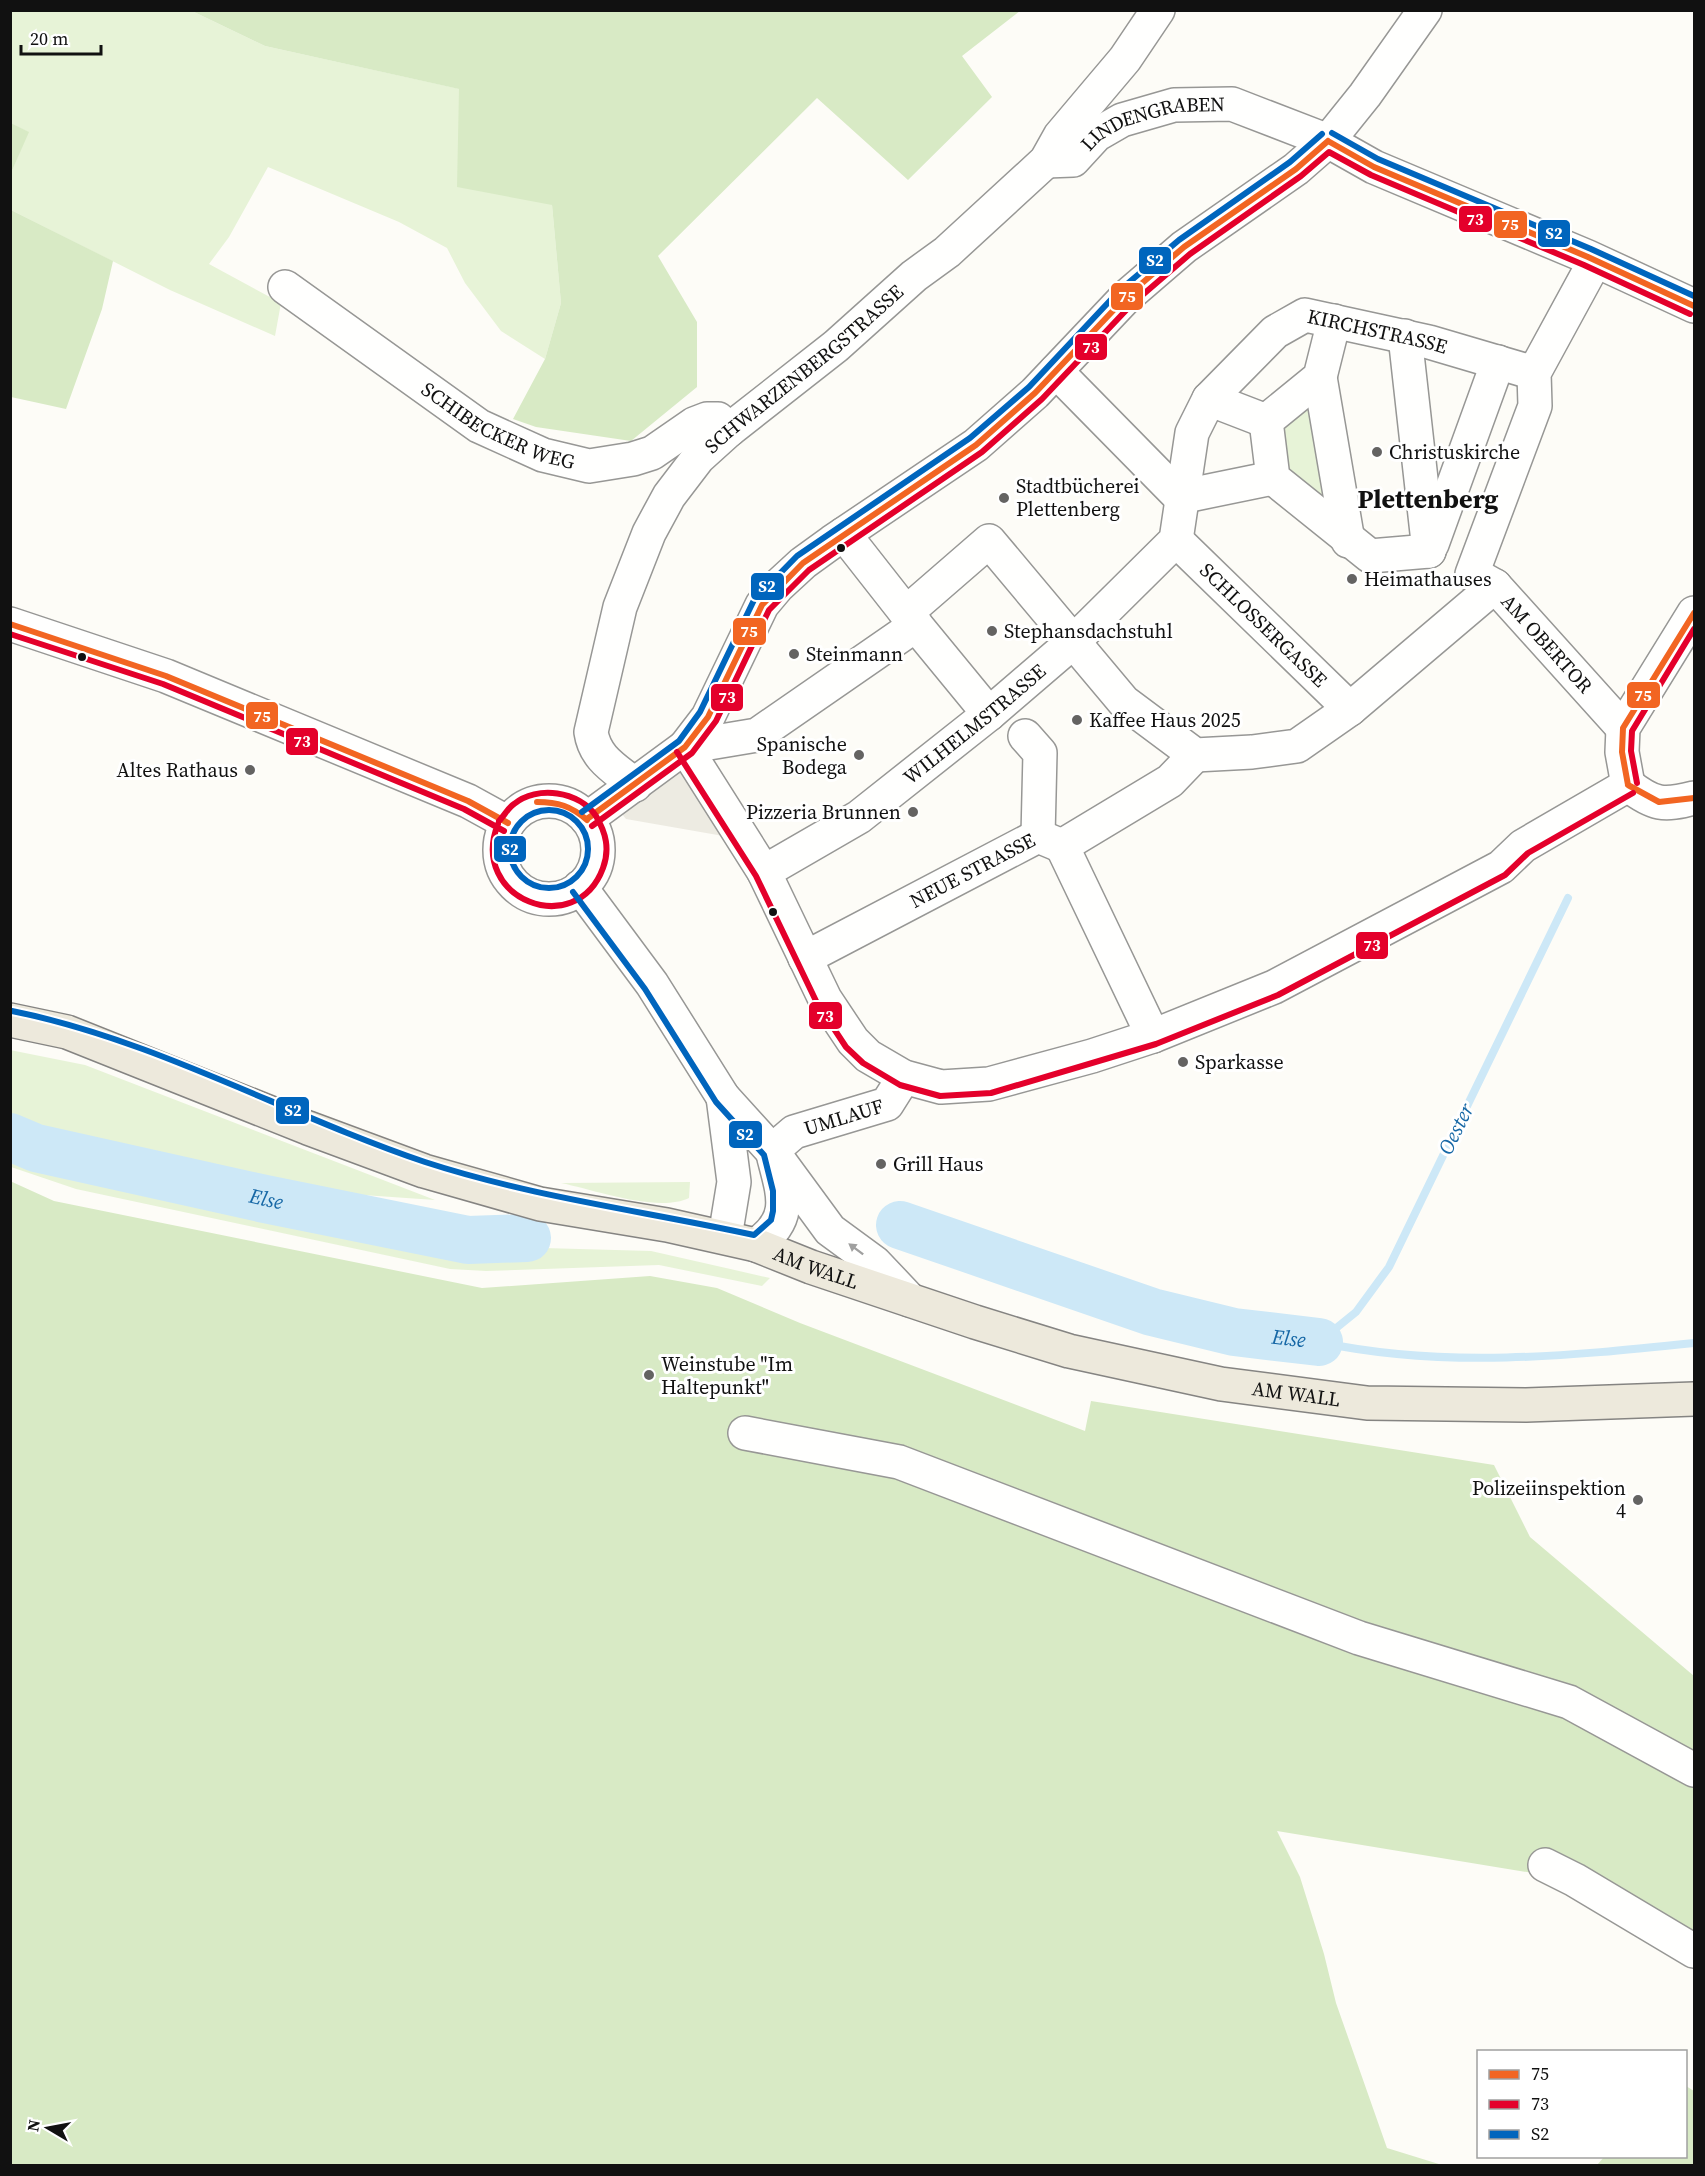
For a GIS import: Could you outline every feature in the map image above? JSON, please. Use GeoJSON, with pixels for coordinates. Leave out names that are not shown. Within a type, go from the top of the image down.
{"type":"FeatureCollection","features":[{"type":"Feature","properties":{"kind":"main road"},"geometry":{"type":"LineString","coordinates":[[10,1020],[67,1032],[308,1128],[424,1171],[540,1204],[756,1245]]}},
{"type":"Feature","properties":{"kind":"main road","name":"AM WALL"},"geometry":{"type":"LineString","coordinates":[[756,1245],[910,1300],[1069,1351],[1221,1384],[1367,1403],[1526,1406],[1695,1399]]}},
{"type":"Feature","properties":{"kind":"street","name":"SCHWARZENBERGSTRASSE"},"geometry":{"type":"LineString","coordinates":[[635,785],[602,759],[593,746],[591,732],[620,607],[649,533],[669,496],[698,458],[729,430],[836,346],[914,276],[954,259],[1046,161],[1060,136],[1125,59],[1158,10]]}},
{"type":"Feature","properties":{"kind":"street"},"geometry":{"type":"LineString","coordinates":[[587,819],[685,747],[708,717],[762,605],[803,563],[976,445],[1035,393],[1126,297],[1176,254],[1296,169],[1328,141],[1365,95],[1425,10]]}},
{"type":"Feature","properties":{"kind":"street","name":"LINDENGRABEN"},"geometry":{"type":"LineString","coordinates":[[1046,161],[1073,160],[1096,135],[1122,120],[1174,105],[1232,104],[1328,141],[1374,167],[1695,306]]}},
{"type":"Feature","properties":{"kind":"street"},"geometry":{"type":"LineString","coordinates":[[685,747],[757,735],[911,619],[990,541],[1125,702],[1194,755],[1252,752],[1297,746],[1350,709],[1484,580],[1535,406],[1534,373],[1595,261]]}},
{"type":"Feature","properties":{"kind":"street","name":"SCHIBECKER WEG"},"geometry":{"type":"LineString","coordinates":[[285,287],[479,426],[543,455],[589,466],[633,459],[652,453],[694,424],[707,419],[718,419],[729,430]]}},
{"type":"Feature","properties":{"kind":"street","name":"KIRCHSTRASSE"},"geometry":{"type":"LineString","coordinates":[[1176,540],[1180,497],[1192,433],[1209,399],[1275,332],[1305,315],[1405,336],[1534,373]]}},
{"type":"Feature","properties":{"kind":"street"},"geometry":{"type":"LineString","coordinates":[[1334,321],[1320,377],[1348,541]]}},
{"type":"Feature","properties":{"kind":"street"},"geometry":{"type":"LineString","coordinates":[[1405,336],[1429,551]]}},
{"type":"Feature","properties":{"kind":"street"},"geometry":{"type":"LineString","coordinates":[[1429,551],[1498,362]]}},
{"type":"Feature","properties":{"kind":"street"},"geometry":{"type":"LineString","coordinates":[[1056,371],[1180,497],[1273,478]]}},
{"type":"Feature","properties":{"kind":"street"},"geometry":{"type":"LineString","coordinates":[[1266,421],[1320,377]]}},
{"type":"Feature","properties":{"kind":"street"},"geometry":{"type":"LineString","coordinates":[[1209,399],[1266,421]]}},
{"type":"Feature","properties":{"kind":"street"},"geometry":{"type":"LineString","coordinates":[[1266,421],[1273,478],[1348,541],[1370,556],[1429,551]]}},
{"type":"Feature","properties":{"kind":"street"},"geometry":{"type":"LineString","coordinates":[[844,534],[911,619],[1040,753],[1050,841],[1153,1036]]}},
{"type":"Feature","properties":{"kind":"street","name":"WILHELMSTRASSE"},"geometry":{"type":"LineString","coordinates":[[764,872],[859,817],[1006,718],[1074,641],[1176,540]]}},
{"type":"Feature","properties":{"kind":"street","name":"SCHLOSSERGASSE"},"geometry":{"type":"LineString","coordinates":[[1176,540],[1350,709]]}},
{"type":"Feature","properties":{"kind":"street","name":"AM OBERTOR"},"geometry":{"type":"LineString","coordinates":[[1429,551],[1484,580],[1623,728]]}},
{"type":"Feature","properties":{"kind":"street"},"geometry":{"type":"LineString","coordinates":[[1695,613],[1623,728],[1622,752],[1628,785],[1647,800],[1668,804],[1695,798]]}},
{"type":"Feature","properties":{"kind":"street"},"geometry":{"type":"LineString","coordinates":[[10,624],[166,676],[468,801],[508,823]]}},
{"type":"Feature","properties":{"kind":"street"},"geometry":{"type":"LineString","coordinates":[[685,747],[764,872],[825,999],[853,1041],[868,1056],[904,1077]]}},
{"type":"Feature","properties":{"kind":"street","name":"NEUE STRASSE"},"geometry":{"type":"LineString","coordinates":[[805,958],[1170,781],[1194,755]]}},
{"type":"Feature","properties":{"kind":"street","name":"UMLAUF"},"geometry":{"type":"LineString","coordinates":[[772,1151],[794,1132],[887,1104],[904,1077],[941,1088],[989,1084],[1092,1056],[1153,1036],[1274,987],[1501,867],[1523,846],[1628,785]]}},
{"type":"Feature","properties":{"kind":"street"},"geometry":{"type":"LineString","coordinates":[[548,801],[568,804],[587,819],[594,830],[598,851],[593,871],[580,887],[567,895],[548,898],[530,894],[516,885],[506,872],[501,855],[501,843],[508,823],[523,808],[548,801]]}},
{"type":"Feature","properties":{"kind":"street","name":"AM WALL"},"geometry":{"type":"LineString","coordinates":[[580,887],[652,984],[723,1096],[772,1151],[830,1230],[875,1263],[910,1300]]}},
{"type":"Feature","properties":{"kind":"street","name":"AM WALL"},"geometry":{"type":"LineString","coordinates":[[723,1096],[734,1182],[725,1238]]}},
{"type":"Feature","properties":{"kind":"street","name":"AM WALL"},"geometry":{"type":"LineString","coordinates":[[756,1245],[779,1225],[782,1212],[782,1190],[772,1151]]}},
{"type":"Feature","properties":{"kind":"street"},"geometry":{"type":"LineString","coordinates":[[745,1433],[899,1462],[1359,1638],[1569,1701],[1695,1770]]}},
{"type":"Feature","properties":{"kind":"street"},"geometry":{"type":"LineString","coordinates":[[1545,1865],[1575,1880],[1695,1951]]}},
{"type":"Feature","properties":{"kind":"green space"},"geometry":{"type":"Polygon","coordinates":[[[1020,10],[962,56],[992,97],[908,180],[817,98],[658,256],[697,322],[697,387],[631,441],[536,427],[513,419],[545,359],[561,303],[552,205],[457,187],[459,89],[265,46],[192,11],[1020,10]]]}},
{"type":"Feature","properties":{"kind":"green space"},"geometry":{"type":"Polygon","coordinates":[[[11,11],[192,11],[265,46],[460,89],[552,205],[561,303],[545,359],[501,331],[465,283],[447,248],[399,222],[268,167],[229,237],[209,264],[281,303],[275,336],[170,290],[11,210],[11,173],[28,132],[11,123],[11,11]]]}},
{"type":"Feature","properties":{"kind":"green space"},"geometry":{"type":"Polygon","coordinates":[[[11,123],[29,132],[11,173],[11,123]]]}},
{"type":"Feature","properties":{"kind":"green space"},"geometry":{"type":"Polygon","coordinates":[[[11,210],[113,261],[102,309],[66,409],[11,397],[11,210]]]}},
{"type":"Feature","properties":{"kind":"green space"},"geometry":{"type":"Polygon","coordinates":[[[1320,377],[1348,541],[1273,478],[1266,421],[1320,377]]]}},
{"type":"Feature","properties":{"kind":"green space"},"geometry":{"type":"Polygon","coordinates":[[[10,1050],[85,1065],[435,1200],[277,1189],[65,1140],[11,1114],[10,1050]]]}},
{"type":"Feature","properties":{"kind":"green space"},"geometry":{"type":"Polygon","coordinates":[[[11,1159],[39,1170],[257,1220],[395,1244],[651,1251],[770,1278],[762,1286],[659,1265],[486,1271],[450,1269],[76,1189],[11,1167],[11,1159]]]}},
{"type":"Feature","properties":{"kind":"green space"},"geometry":{"type":"Polygon","coordinates":[[[10,1181],[54,1201],[482,1288],[650,1276],[717,1288],[800,1323],[1085,1431],[1091,1401],[1494,1465],[1530,1537],[1694,1676],[1694,1951],[1575,1880],[1277,1831],[1300,1877],[1324,1954],[1336,2003],[1387,2148],[1442,2165],[11,2165],[10,1181]]]}},
{"type":"Feature","properties":{"kind":"green space"},"geometry":{"type":"Polygon","coordinates":[[[690,1182],[689,1198],[661,1203],[626,1199],[561,1183],[690,1182]]]}},
{"type":"Feature","properties":{"kind":"green space"},"geometry":{"type":"Polygon","coordinates":[[[1687,2087],[1694,2091],[1694,2165],[1597,2165],[1603,2158],[1687,2158],[1687,2087]]]}},
{"type":"Feature","properties":{"kind":"shaded area"},"geometry":{"type":"Polygon","coordinates":[[[682,764],[729,837],[626,819],[618,809],[682,764]]]}},
{"type":"Feature","properties":{"kind":"waterway","name":"Oester"},"geometry":{"type":"LineString","coordinates":[[1319,1342],[1356,1312],[1389,1267],[1568,898]]}},
{"type":"Feature","properties":{"kind":"waterway","name":"Else"},"geometry":{"type":"LineString","coordinates":[[10,1137],[36,1148],[265,1199],[468,1240],[527,1238]]}},
{"type":"Feature","properties":{"kind":"waterway","name":"Else"},"geometry":{"type":"LineString","coordinates":[[900,1225],[1152,1312],[1234,1332],[1319,1342]]}},
{"type":"Feature","properties":{"kind":"waterway","name":"Else"},"geometry":{"type":"LineString","coordinates":[[1319,1342],[1366,1350],[1460,1358],[1553,1356],[1694,1343]]}},
{"type":"Feature","properties":{"kind":"transit line","name":"S2"},"geometry":{"type":"LineString","coordinates":[[1332,133],[1378,159],[1591,249],[1694,296]]}},
{"type":"Feature","properties":{"kind":"transit line","name":"S2"},"geometry":{"type":"LineString","coordinates":[[582,812],[679,741],[700,712],[754,600],[797,556],[970,438],[1029,387],[1120,290],[1179,240],[1290,162],[1322,134]]}},
{"type":"Feature","properties":{"kind":"transit line","name":"75"},"geometry":{"type":"LineString","coordinates":[[1328,141],[1374,167],[1588,257],[1694,306]]}},
{"type":"Feature","properties":{"kind":"transit line","name":"75"},"geometry":{"type":"LineString","coordinates":[[587,819],[685,747],[708,717],[762,605],[803,563],[976,445],[1035,393],[1126,297],[1184,247],[1296,169],[1328,141]]}},
{"type":"Feature","properties":{"kind":"transit line","name":"73"},"geometry":{"type":"LineString","coordinates":[[592,826],[692,753],[716,721],[769,610],[809,570],[982,452],[1042,399],[1132,304],[1190,254],[1301,176],[1329,152],[1371,175],[1584,265],[1690,314]]}},
{"type":"Feature","properties":{"kind":"transit line","name":"75"},"geometry":{"type":"LineString","coordinates":[[1628,785],[1622,752],[1623,728],[1694,613]]}},
{"type":"Feature","properties":{"kind":"transit line","name":"75"},"geometry":{"type":"LineString","coordinates":[[10,624],[166,676],[468,801],[508,823]]}},
{"type":"Feature","properties":{"kind":"transit line","name":"73"},"geometry":{"type":"LineString","coordinates":[[1637,783],[1631,751],[1632,731],[1694,629]]}},
{"type":"Feature","properties":{"kind":"transit line","name":"73"},"geometry":{"type":"LineString","coordinates":[[10,634],[163,684],[464,809],[504,831]]}},
{"type":"Feature","properties":{"kind":"transit line","name":"73"},"geometry":{"type":"LineString","coordinates":[[677,752],[756,876],[817,1003],[846,1047],[863,1063],[900,1085],[940,1096],[991,1093],[1156,1044],[1278,995],[1505,875],[1528,853],[1633,793]]}},
{"type":"Feature","properties":{"kind":"transit line","name":"75"},"geometry":{"type":"LineString","coordinates":[[1628,785],[1659,802],[1694,798]]}},
{"type":"Feature","properties":{"kind":"transit line","name":"73"},"geometry":{"type":"LineString","coordinates":[[498,824],[493,850],[498,873],[511,890],[529,902],[550,906],[571,902],[590,890],[603,868],[606,841],[596,816],[589,808],[569,796],[534,794],[514,804],[499,821]]}},
{"type":"Feature","properties":{"kind":"transit line","name":"75"},"geometry":{"type":"LineString","coordinates":[[537,802],[564,806],[587,820]]}},
{"type":"Feature","properties":{"kind":"transit line","name":"75"},"geometry":{"type":"LineString","coordinates":[[537,802],[564,806],[587,820]]}},
{"type":"Feature","properties":{"kind":"transit line","name":"S2"},"geometry":{"type":"LineString","coordinates":[[549,810],[564,813],[581,827],[588,849],[585,864],[571,881],[549,888],[534,885],[517,871],[510,849],[513,834],[527,817],[549,810]]}},
{"type":"Feature","properties":{"kind":"transit line","name":"S2"},"geometry":{"type":"LineString","coordinates":[[12,1011],[118,1040],[425,1162],[506,1185],[754,1235],[771,1220],[773,1211],[773,1191],[764,1155],[716,1102],[645,989],[573,892]]}},
{"type":"Feature","properties":{"kind":"place","name":"Christuskirche"},"geometry":{"type":"Point","coordinates":[1377,452]}},
{"type":"Feature","properties":{"kind":"place","name":"Stadtbücherei Plettenberg"},"geometry":{"type":"Point","coordinates":[1004,498]}},
{"type":"Feature","properties":{"kind":"place","name":"Heimathauses"},"geometry":{"type":"Point","coordinates":[1352,579]}},
{"type":"Feature","properties":{"kind":"place","name":"Stephansdachstuhl"},"geometry":{"type":"Point","coordinates":[992,631]}},
{"type":"Feature","properties":{"kind":"place","name":"Steinmann"},"geometry":{"type":"Point","coordinates":[794,654]}},
{"type":"Feature","properties":{"kind":"place","name":"Kaffee Haus 2025"},"geometry":{"type":"Point","coordinates":[1077,720]}},
{"type":"Feature","properties":{"kind":"place","name":"Spanische Bodega"},"geometry":{"type":"Point","coordinates":[859,755]}},
{"type":"Feature","properties":{"kind":"place","name":"Altes Rathaus"},"geometry":{"type":"Point","coordinates":[250,770]}},
{"type":"Feature","properties":{"kind":"place","name":"Pizzeria Brunnen"},"geometry":{"type":"Point","coordinates":[913,812]}},
{"type":"Feature","properties":{"kind":"place","name":"Sparkasse"},"geometry":{"type":"Point","coordinates":[1183,1062]}},
{"type":"Feature","properties":{"kind":"place","name":"Grill Haus"},"geometry":{"type":"Point","coordinates":[881,1164]}},
{"type":"Feature","properties":{"kind":"place","name":"Weinstube \"Im Haltepunkt\""},"geometry":{"type":"Point","coordinates":[649,1375]}},
{"type":"Feature","properties":{"kind":"place","name":"Polizeiinspektion 4"},"geometry":{"type":"Point","coordinates":[1638,1500]}},
{"type":"Feature","properties":{"kind":"district","name":"Plettenberg"},"geometry":{"type":"Point","coordinates":[1428,499]}}]}
